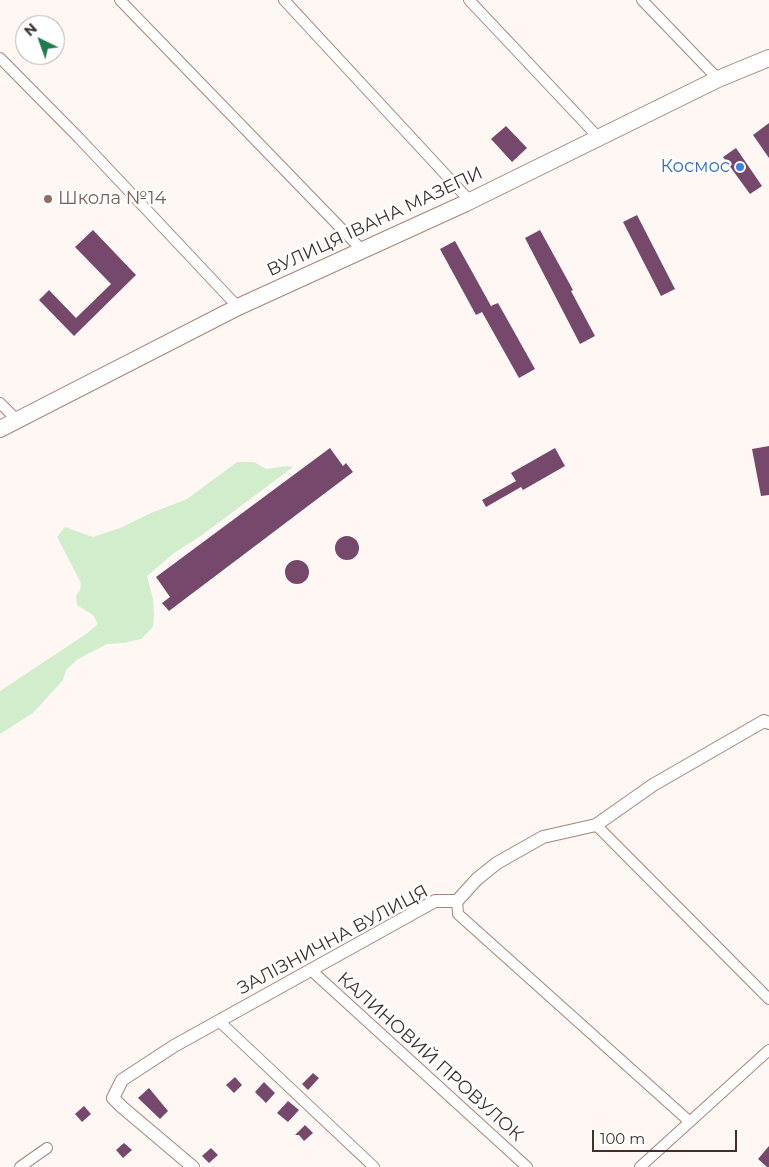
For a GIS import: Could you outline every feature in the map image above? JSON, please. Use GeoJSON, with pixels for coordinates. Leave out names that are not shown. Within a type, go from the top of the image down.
{"type":"FeatureCollection","features":[{"type":"Feature","properties":{"kind":"main road","name":"ВУЛИЦЯ ІВАНА МАЗЕПИ"},"geometry":{"type":"LineString","coordinates":[[0,429],[238,307],[470,201],[718,79],[769,58]]}},
{"type":"Feature","properties":{"kind":"street"},"geometry":{"type":"LineString","coordinates":[[120,0],[362,250]]}},
{"type":"Feature","properties":{"kind":"street"},"geometry":{"type":"LineString","coordinates":[[284,0],[470,201]]}},
{"type":"Feature","properties":{"kind":"street"},"geometry":{"type":"LineString","coordinates":[[469,0],[599,138]]}},
{"type":"Feature","properties":{"kind":"street"},"geometry":{"type":"LineString","coordinates":[[642,0],[718,79]]}},
{"type":"Feature","properties":{"kind":"street"},"geometry":{"type":"LineString","coordinates":[[0,58],[79,138],[238,307]]}},
{"type":"Feature","properties":{"kind":"street"},"geometry":{"type":"LineString","coordinates":[[0,403],[18,420]]}},
{"type":"Feature","properties":{"kind":"street","name":"ЗАЛІЗНИЧНА ВУЛИЦЯ"},"geometry":{"type":"LineString","coordinates":[[193,1167],[122,1108],[113,1098],[122,1080],[174,1046],[435,901],[457,901],[477,879],[497,863],[543,837],[596,825],[653,785],[764,721],[769,723]]}},
{"type":"Feature","properties":{"kind":"street"},"geometry":{"type":"LineString","coordinates":[[596,825],[769,999]]}},
{"type":"Feature","properties":{"kind":"street"},"geometry":{"type":"LineString","coordinates":[[457,901],[458,914],[690,1122]]}},
{"type":"Feature","properties":{"kind":"street","name":"КАЛИНОВИЙ ПРОВУЛОК"},"geometry":{"type":"LineString","coordinates":[[312,970],[527,1167]]}},
{"type":"Feature","properties":{"kind":"street"},"geometry":{"type":"LineString","coordinates":[[220,1022],[374,1167]]}},
{"type":"Feature","properties":{"kind":"street"},"geometry":{"type":"LineString","coordinates":[[640,1167],[769,1050]]}},
{"type":"Feature","properties":{"kind":"street"},"geometry":{"type":"LineString","coordinates":[[20,1167],[47,1148]]}},
{"type":"Feature","properties":{"kind":"green space"},"geometry":{"type":"Polygon","coordinates":[[[237,462],[254,462],[266,469],[293,467],[202,535],[174,553],[147,576],[153,599],[153,627],[141,639],[107,644],[78,659],[66,670],[63,680],[33,713],[0,734],[0,691],[98,624],[93,615],[77,605],[76,596],[80,590],[81,583],[57,537],[65,527],[93,537],[120,528],[187,499],[237,462]]]}},
{"type":"Feature","properties":{"kind":"building"},"geometry":{"type":"Polygon","coordinates":[[[769,123],[769,158],[753,135],[769,123]]]}},
{"type":"Feature","properties":{"kind":"building"},"geometry":{"type":"Polygon","coordinates":[[[506,126],[527,148],[512,162],[491,139],[506,126]]]}},
{"type":"Feature","properties":{"kind":"building"},"geometry":{"type":"Polygon","coordinates":[[[736,148],[762,186],[750,194],[723,157],[736,148]]]}},
{"type":"Feature","properties":{"kind":"building"},"geometry":{"type":"Polygon","coordinates":[[[637,215],[675,289],[661,296],[623,222],[637,215]]]}},
{"type":"Feature","properties":{"kind":"building"},"geometry":{"type":"Polygon","coordinates":[[[93,230],[136,275],[74,336],[39,300],[49,290],[76,318],[111,284],[75,247],[93,230]]]}},
{"type":"Feature","properties":{"kind":"building"},"geometry":{"type":"Polygon","coordinates":[[[540,230],[573,290],[571,291],[595,336],[580,344],[525,238],[540,230]]]}},
{"type":"Feature","properties":{"kind":"building"},"geometry":{"type":"Polygon","coordinates":[[[455,241],[491,306],[498,303],[535,369],[519,378],[482,312],[476,315],[440,249],[455,241]]]}},
{"type":"Feature","properties":{"kind":"building"},"geometry":{"type":"Polygon","coordinates":[[[769,446],[769,495],[761,496],[752,449],[769,446]]]}},
{"type":"Feature","properties":{"kind":"building"},"geometry":{"type":"Polygon","coordinates":[[[330,448],[343,466],[346,463],[353,472],[169,611],[162,603],[170,597],[156,577],[330,448]]]}},
{"type":"Feature","properties":{"kind":"building"},"geometry":{"type":"Polygon","coordinates":[[[555,448],[565,466],[523,490],[521,487],[486,507],[482,500],[516,481],[511,473],[555,448]]]}},
{"type":"Feature","properties":{"kind":"building"},"geometry":{"type":"Polygon","coordinates":[[[347,536],[356,539],[359,548],[356,557],[347,560],[338,557],[335,548],[338,539],[347,536]]]}},
{"type":"Feature","properties":{"kind":"building"},"geometry":{"type":"Polygon","coordinates":[[[297,560],[306,563],[309,572],[306,581],[297,584],[288,581],[285,572],[288,563],[297,560]]]}},
{"type":"Feature","properties":{"kind":"building"},"geometry":{"type":"Polygon","coordinates":[[[313,1073],[319,1078],[308,1090],[302,1084],[313,1073]]]}},
{"type":"Feature","properties":{"kind":"building"},"geometry":{"type":"Polygon","coordinates":[[[235,1077],[242,1085],[234,1093],[226,1085],[235,1077]]]}},
{"type":"Feature","properties":{"kind":"building"},"geometry":{"type":"Polygon","coordinates":[[[264,1082],[275,1093],[266,1103],[255,1092],[264,1082]]]}},
{"type":"Feature","properties":{"kind":"building"},"geometry":{"type":"Polygon","coordinates":[[[149,1088],[168,1111],[160,1119],[138,1098],[149,1088]]]}},
{"type":"Feature","properties":{"kind":"building"},"geometry":{"type":"Polygon","coordinates":[[[288,1101],[299,1110],[288,1122],[277,1113],[288,1101]]]}},
{"type":"Feature","properties":{"kind":"building"},"geometry":{"type":"Polygon","coordinates":[[[84,1106],[91,1114],[82,1122],[75,1114],[84,1106]]]}},
{"type":"Feature","properties":{"kind":"building"},"geometry":{"type":"Polygon","coordinates":[[[305,1125],[313,1133],[304,1141],[299,1135],[295,1135],[305,1125]]]}},
{"type":"Feature","properties":{"kind":"building"},"geometry":{"type":"Polygon","coordinates":[[[124,1143],[132,1150],[123,1158],[116,1150],[124,1143]]]}},
{"type":"Feature","properties":{"kind":"building"},"geometry":{"type":"Polygon","coordinates":[[[769,1146],[769,1167],[767,1167],[758,1159],[769,1146]]]}},
{"type":"Feature","properties":{"kind":"building"},"geometry":{"type":"Polygon","coordinates":[[[211,1148],[218,1155],[209,1163],[202,1156],[211,1148]]]}},
{"type":"Feature","properties":{"kind":"place","name":"Космос"},"geometry":{"type":"Point","coordinates":[740,167]}},
{"type":"Feature","properties":{"kind":"place","name":"Школа №14"},"geometry":{"type":"Point","coordinates":[48,199]}}]}
